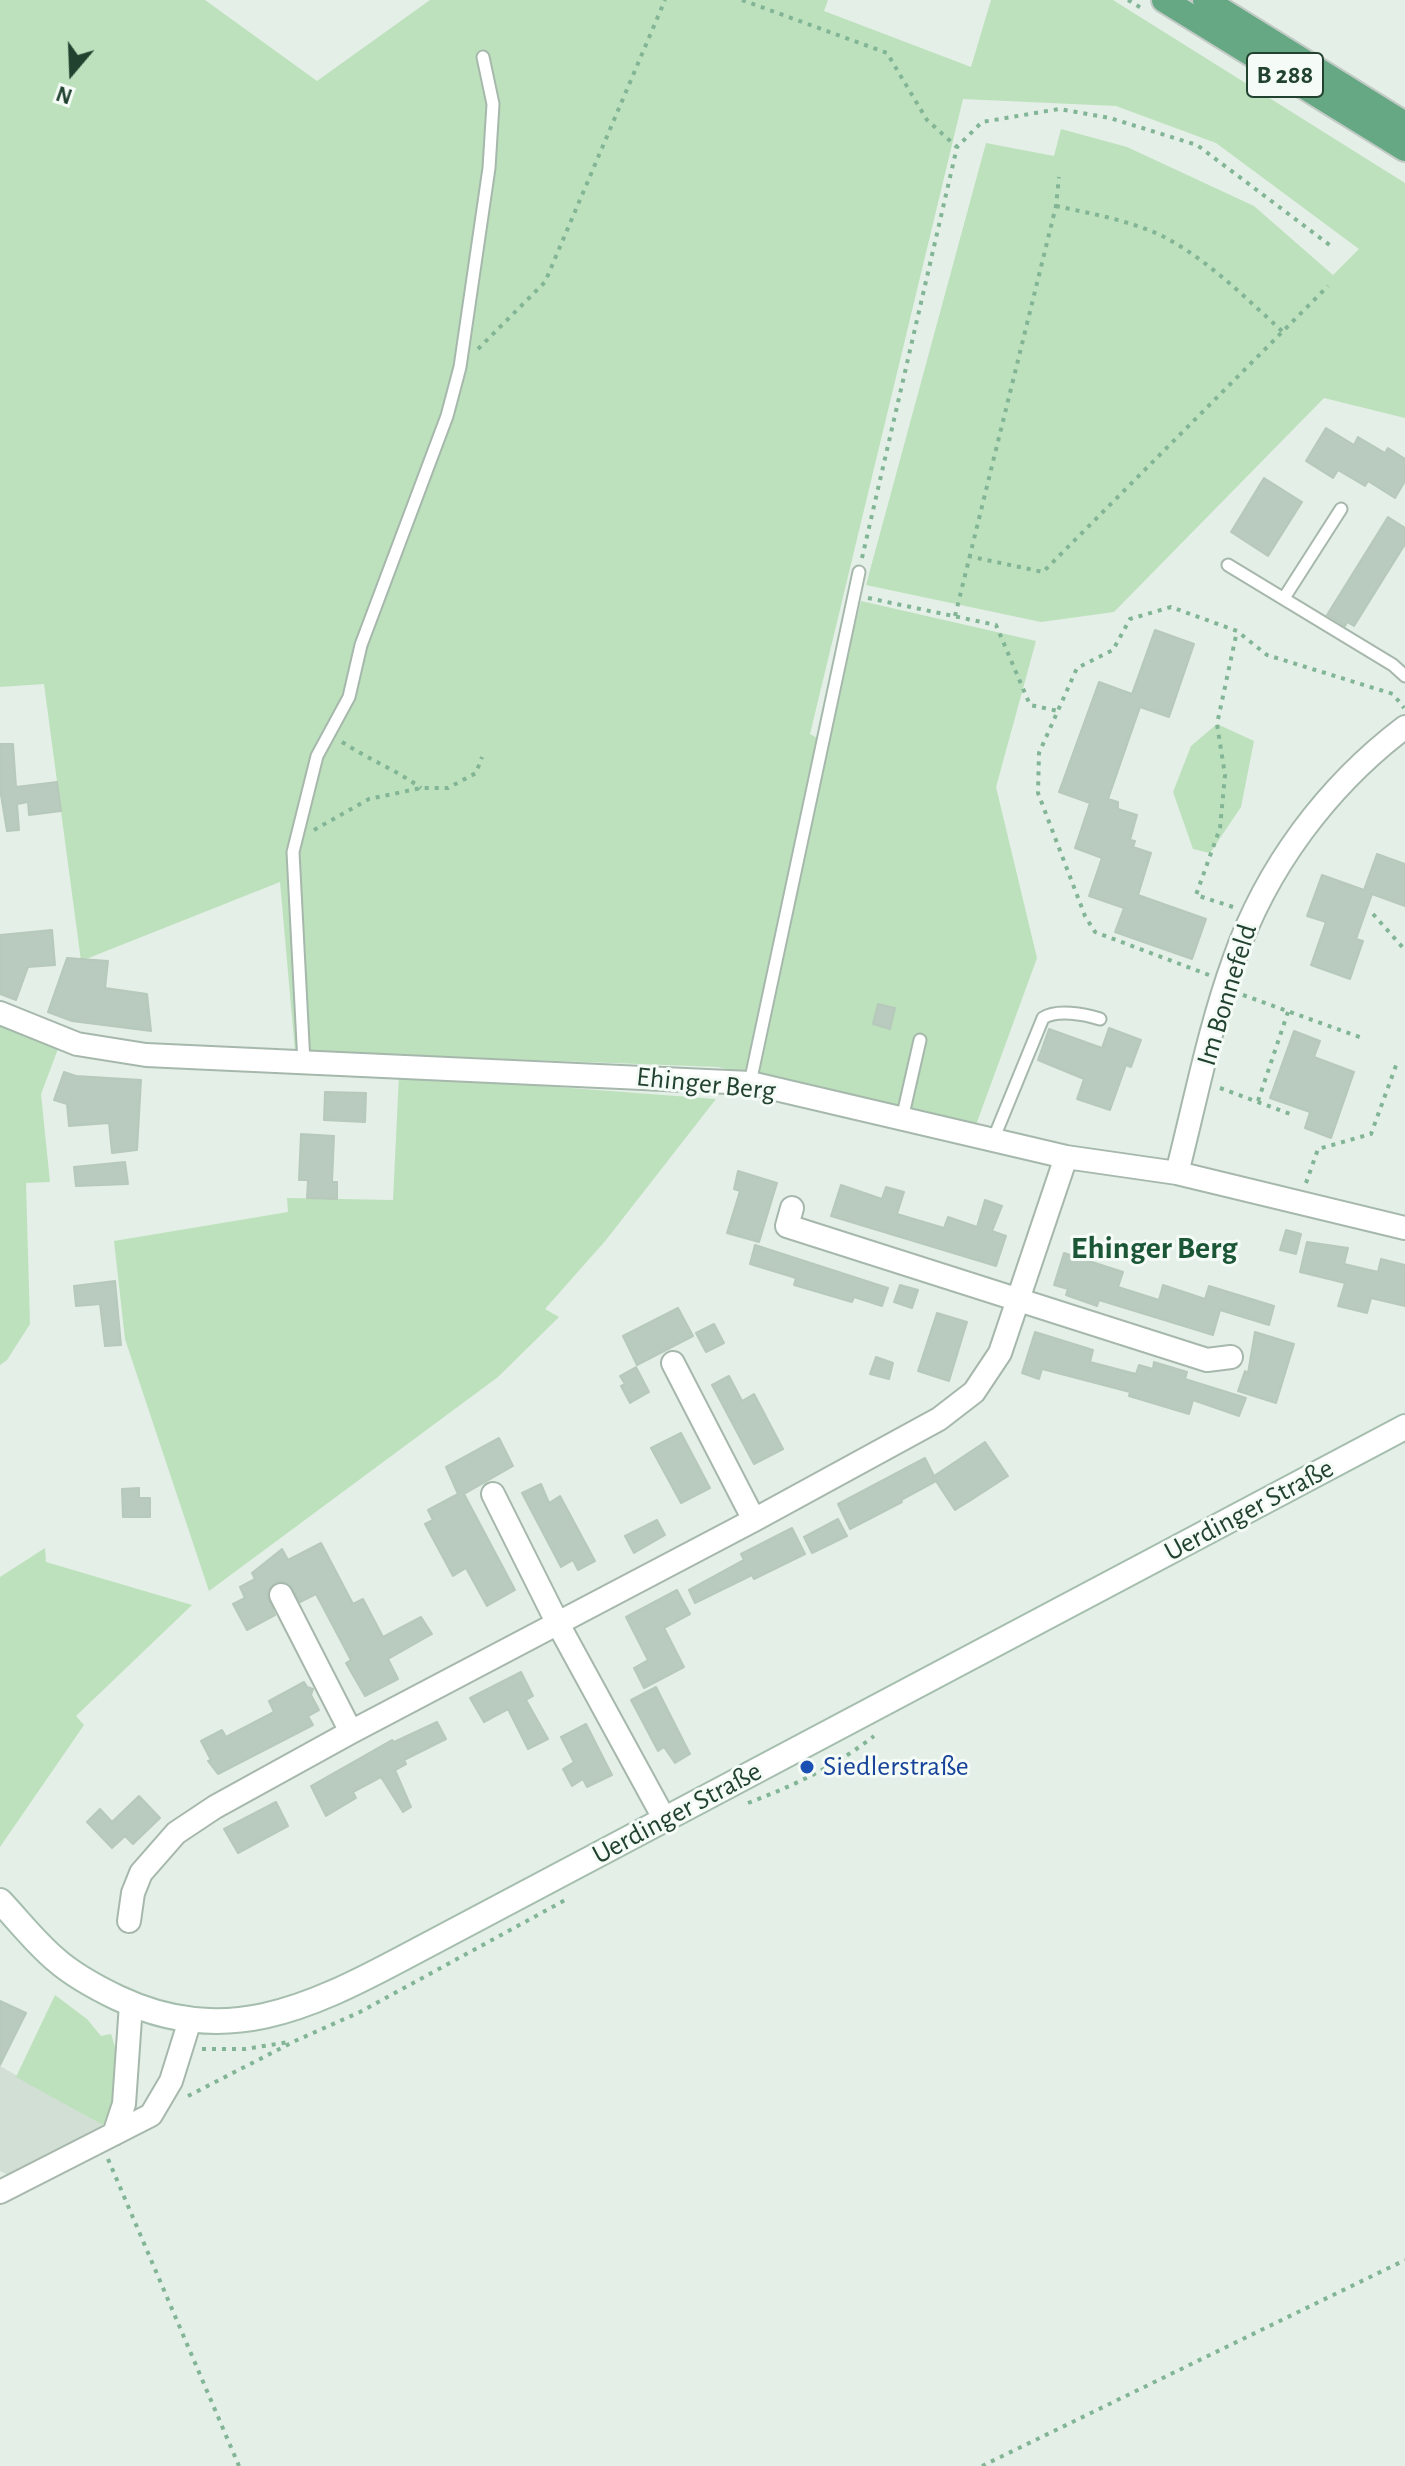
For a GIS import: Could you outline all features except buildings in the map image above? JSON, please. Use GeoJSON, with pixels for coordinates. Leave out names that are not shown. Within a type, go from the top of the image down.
{"type":"FeatureCollection","features":[{"type":"Feature","properties":{"kind":"main road","name":"B 288"},"geometry":{"type":"LineString","coordinates":[[1164,0],[1405,149]]}},
{"type":"Feature","properties":{"kind":"main road","name":"B 288"},"geometry":{"type":"LineString","coordinates":[[1205,0],[1405,124]]}},
{"type":"Feature","properties":{"kind":"main road","name":"Uerdinger Straße"},"geometry":{"type":"LineString","coordinates":[[0,1901],[55,1959],[92,1986],[131,2004],[190,2020],[229,2023],[269,2015],[350,1986],[1405,1427]]}},
{"type":"Feature","properties":{"kind":"street","name":"Im Bonnefeld"},"geometry":{"type":"LineString","coordinates":[[1177,1173],[1226,985],[1253,914],[1278,864],[1323,805],[1380,746],[1405,727]]}},
{"type":"Feature","properties":{"kind":"street","name":"Ehinger Berg"},"geometry":{"type":"LineString","coordinates":[[0,1013],[77,1044],[146,1055],[750,1083],[1066,1157],[1177,1173],[1405,1228]]}},
{"type":"Feature","properties":{"kind":"street"},"geometry":{"type":"LineString","coordinates":[[129,1921],[133,1893],[141,1873],[176,1833],[215,1807],[939,1419],[974,1392],[1000,1353],[1066,1157]]}},
{"type":"Feature","properties":{"kind":"street"},"geometry":{"type":"LineString","coordinates":[[792,1208],[787,1226],[1207,1360],[1231,1357]]}},
{"type":"Feature","properties":{"kind":"street"},"geometry":{"type":"LineString","coordinates":[[673,1363],[754,1520]]}},
{"type":"Feature","properties":{"kind":"street"},"geometry":{"type":"LineString","coordinates":[[493,1494],[558,1624],[665,1820]]}},
{"type":"Feature","properties":{"kind":"street"},"geometry":{"type":"LineString","coordinates":[[281,1595],[351,1732]]}},
{"type":"Feature","properties":{"kind":"street"},"geometry":{"type":"LineString","coordinates":[[107,2138],[124,2104],[131,2004]]}},
{"type":"Feature","properties":{"kind":"street"},"geometry":{"type":"LineString","coordinates":[[0,2192],[151,2115],[171,2081],[190,2020]]}},
{"type":"Feature","properties":{"kind":"lane"},"geometry":{"type":"LineString","coordinates":[[304,1063],[293,852],[317,756],[349,697],[361,645],[447,416],[460,367],[489,168],[493,104],[483,57]]}},
{"type":"Feature","properties":{"kind":"lane"},"geometry":{"type":"LineString","coordinates":[[1284,598],[1341,509]]}},
{"type":"Feature","properties":{"kind":"lane"},"geometry":{"type":"LineString","coordinates":[[1228,565],[1393,665],[1405,676]]}},
{"type":"Feature","properties":{"kind":"lane"},"geometry":{"type":"LineString","coordinates":[[750,1083],[859,572]]}},
{"type":"Feature","properties":{"kind":"lane"},"geometry":{"type":"LineString","coordinates":[[993,1140],[1043,1018],[1049,1014],[1085,1015],[1100,1019]]}},
{"type":"Feature","properties":{"kind":"lane"},"geometry":{"type":"LineString","coordinates":[[902,1119],[920,1040]]}},
{"type":"Feature","properties":{"kind":"path"},"geometry":{"type":"LineString","coordinates":[[460,367],[545,282],[665,0]]}},
{"type":"Feature","properties":{"kind":"path"},"geometry":{"type":"LineString","coordinates":[[742,0],[887,53],[927,120],[957,147]]}},
{"type":"Feature","properties":{"kind":"path"},"geometry":{"type":"LineString","coordinates":[[859,572],[957,147],[982,122],[1059,109],[1110,118],[1197,145],[1331,246]]}},
{"type":"Feature","properties":{"kind":"path"},"geometry":{"type":"LineString","coordinates":[[955,616],[1056,206],[1059,177]]}},
{"type":"Feature","properties":{"kind":"path"},"geometry":{"type":"LineString","coordinates":[[1056,206],[1116,220],[1167,239],[1227,280],[1283,333]]}},
{"type":"Feature","properties":{"kind":"path"},"geometry":{"type":"LineString","coordinates":[[968,556],[1043,572],[1328,286]]}},
{"type":"Feature","properties":{"kind":"path"},"geometry":{"type":"LineString","coordinates":[[854,595],[996,625],[1030,705],[1058,711]]}},
{"type":"Feature","properties":{"kind":"path"},"geometry":{"type":"LineString","coordinates":[[1365,1039],[1288,1012],[1095,932],[1085,916],[1038,793],[1039,753],[1077,668],[1113,650],[1130,619],[1171,607],[1237,631],[1267,655],[1393,694],[1405,710]]}},
{"type":"Feature","properties":{"kind":"path"},"geometry":{"type":"LineString","coordinates":[[1237,631],[1217,724],[1225,775],[1220,828],[1196,895],[1253,914]]}},
{"type":"Feature","properties":{"kind":"path"},"geometry":{"type":"LineString","coordinates":[[330,734],[368,759],[401,773],[421,788]]}},
{"type":"Feature","properties":{"kind":"path"},"geometry":{"type":"LineString","coordinates":[[293,852],[311,832],[343,812],[369,799],[421,788],[448,788],[476,773],[482,757]]}},
{"type":"Feature","properties":{"kind":"path"},"geometry":{"type":"LineString","coordinates":[[1373,914],[1405,950]]}},
{"type":"Feature","properties":{"kind":"path"},"geometry":{"type":"LineString","coordinates":[[1258,1101],[1288,1012]]}},
{"type":"Feature","properties":{"kind":"path"},"geometry":{"type":"LineString","coordinates":[[1300,1203],[1318,1149],[1371,1134],[1398,1060]]}},
{"type":"Feature","properties":{"kind":"path"},"geometry":{"type":"LineString","coordinates":[[1201,1081],[1293,1115]]}},
{"type":"Feature","properties":{"kind":"path"},"geometry":{"type":"LineString","coordinates":[[151,2115],[295,2041],[245,2049],[182,2048]]}},
{"type":"Feature","properties":{"kind":"path"},"geometry":{"type":"LineString","coordinates":[[107,2138],[239,2466]]}},
{"type":"Feature","properties":{"kind":"path"},"geometry":{"type":"LineString","coordinates":[[982,2466],[1405,2260]]}},
{"type":"Feature","properties":{"kind":"shaded area"},"geometry":{"type":"Polygon","coordinates":[[[0,2066],[103,2125],[10,2176],[0,2171],[0,2066]]]}},
{"type":"Feature","properties":{"kind":"green space"},"geometry":{"type":"Polygon","coordinates":[[[0,0],[205,0],[317,81],[430,0],[828,0],[824,11],[971,67],[991,0],[1113,0],[1405,183],[1405,418],[1324,398],[1114,612],[1041,622],[866,585],[986,143],[1054,156],[1061,129],[1127,147],[1254,206],[1333,275],[1359,249],[1216,143],[1116,106],[963,99],[810,734],[826,743],[861,601],[1036,641],[996,787],[1037,958],[976,1125],[718,1067],[295,1051],[280,882],[81,961],[44,684],[0,687],[0,0]]]}},
{"type":"Feature","properties":{"kind":"green space"},"geometry":{"type":"Polygon","coordinates":[[[1217,724],[1254,741],[1241,807],[1210,853],[1193,849],[1173,792],[1191,746],[1217,724]]]}},
{"type":"Feature","properties":{"kind":"green space"},"geometry":{"type":"Polygon","coordinates":[[[0,1024],[58,1049],[41,1094],[50,1182],[26,1183],[30,1324],[7,1360],[0,1365],[0,1024]]]}},
{"type":"Feature","properties":{"kind":"green space"},"geometry":{"type":"Polygon","coordinates":[[[399,1075],[716,1099],[606,1240],[545,1309],[559,1317],[498,1377],[209,1591],[125,1339],[114,1241],[288,1212],[287,1198],[393,1200],[399,1075]]]}},
{"type":"Feature","properties":{"kind":"green space"},"geometry":{"type":"Polygon","coordinates":[[[45,1548],[46,1562],[192,1605],[76,1716],[84,1725],[0,1847],[0,1577],[45,1548]]]}},
{"type":"Feature","properties":{"kind":"green space"},"geometry":{"type":"Polygon","coordinates":[[[55,1995],[87,2019],[101,2036],[111,2034],[117,2057],[118,2080],[113,2103],[103,2125],[16,2077],[55,1995]]]}},
{"type":"Feature","properties":{"kind":"place","name":"Siedlerstraße"},"geometry":{"type":"Point","coordinates":[807,1767]}},
{"type":"Feature","properties":{"kind":"district","name":"Ehinger Berg"},"geometry":{"type":"Point","coordinates":[1154,1248]}}]}
